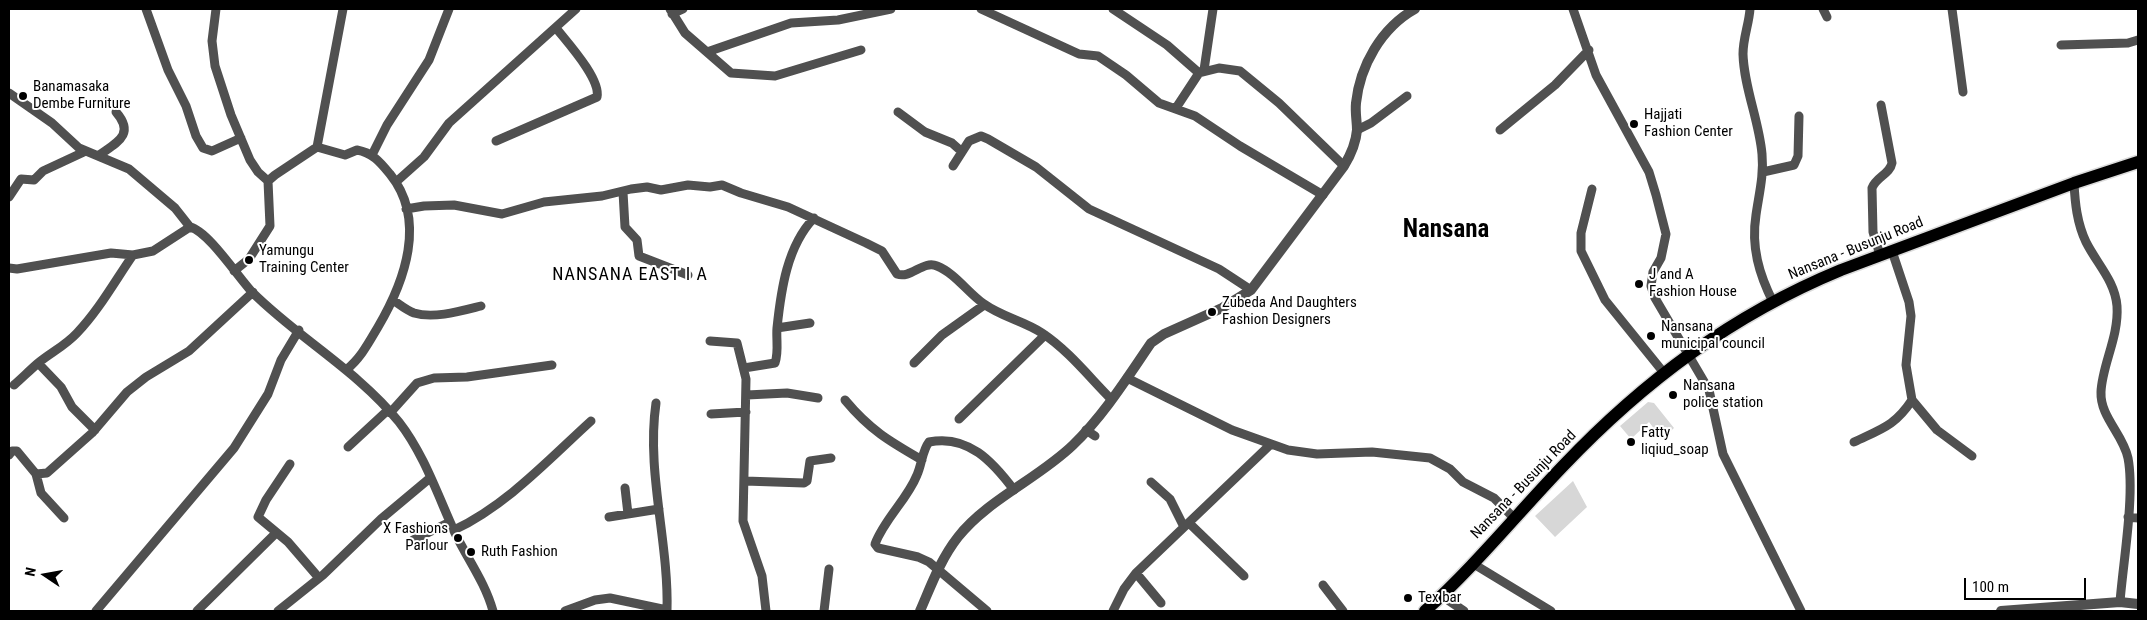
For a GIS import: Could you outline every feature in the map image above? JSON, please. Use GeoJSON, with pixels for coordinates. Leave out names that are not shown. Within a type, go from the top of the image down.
{"type":"FeatureCollection","features":[{"type":"Feature","properties":{"kind":"main road","name":"Nansana - Busunju Road"},"geometry":{"type":"LineString","coordinates":[[1425,611],[1442,596],[1564,465],[1664,373],[1688,354],[1773,302],[1808,284],[2074,183],[2138,162]]}},
{"type":"Feature","properties":{"kind":"street"},"geometry":{"type":"LineString","coordinates":[[146,9],[168,70],[186,106],[196,136],[203,148],[212,151],[241,138]]}},
{"type":"Feature","properties":{"kind":"street"},"geometry":{"type":"LineString","coordinates":[[216,9],[212,41],[214,59],[231,115],[253,167],[268,181],[270,226],[249,259],[234,271]]}},
{"type":"Feature","properties":{"kind":"street"},"geometry":{"type":"LineString","coordinates":[[268,181],[275,174],[317,147],[343,9]]}},
{"type":"Feature","properties":{"kind":"street"},"geometry":{"type":"LineString","coordinates":[[372,155],[387,125],[429,60],[449,9]]}},
{"type":"Feature","properties":{"kind":"street"},"geometry":{"type":"LineString","coordinates":[[396,182],[424,156],[449,124],[576,9]]}},
{"type":"Feature","properties":{"kind":"street"},"geometry":{"type":"LineString","coordinates":[[683,9],[671,12],[685,33],[731,73],[775,76],[861,50]]}},
{"type":"Feature","properties":{"kind":"street"},"geometry":{"type":"LineString","coordinates":[[707,52],[791,23],[838,20],[891,9]]}},
{"type":"Feature","properties":{"kind":"street"},"geometry":{"type":"LineString","coordinates":[[981,9],[1079,54],[1098,56],[1126,75],[1159,103],[1195,116],[1240,146],[1323,195]]}},
{"type":"Feature","properties":{"kind":"street"},"geometry":{"type":"LineString","coordinates":[[1113,9],[1167,45],[1202,72]]}},
{"type":"Feature","properties":{"kind":"street"},"geometry":{"type":"LineString","coordinates":[[1176,108],[1202,72],[1213,9]]}},
{"type":"Feature","properties":{"kind":"street"},"geometry":{"type":"LineString","coordinates":[[921,611],[938,570],[958,536],[1014,490],[1091,433],[1111,399],[1152,343],[1164,334],[1222,308],[1251,290],[1344,166],[1351,153],[1357,130],[1356,100],[1366,62],[1386,34],[1415,9]]}},
{"type":"Feature","properties":{"kind":"street"},"geometry":{"type":"LineString","coordinates":[[1573,9],[1589,50],[1596,75],[1649,172],[1666,234],[1665,247],[1653,272],[1651,286],[1655,298],[1709,390],[1723,454],[1738,480],[1801,611]]}},
{"type":"Feature","properties":{"kind":"street"},"geometry":{"type":"LineString","coordinates":[[1750,9],[1744,40],[1744,68],[1762,153],[1763,172],[1754,239],[1755,256],[1763,282],[1773,302]]}},
{"type":"Feature","properties":{"kind":"street"},"geometry":{"type":"LineString","coordinates":[[1952,9],[1963,92]]}},
{"type":"Feature","properties":{"kind":"street"},"geometry":{"type":"LineString","coordinates":[[496,141],[597,97],[597,89],[582,62],[556,28]]}},
{"type":"Feature","properties":{"kind":"street"},"geometry":{"type":"LineString","coordinates":[[2061,45],[2128,43],[2138,40]]}},
{"type":"Feature","properties":{"kind":"street"},"geometry":{"type":"LineString","coordinates":[[1500,130],[1555,85],[1589,50]]}},
{"type":"Feature","properties":{"kind":"street"},"geometry":{"type":"LineString","coordinates":[[1202,72],[1219,68],[1240,70],[1279,103],[1344,166]]}},
{"type":"Feature","properties":{"kind":"street"},"geometry":{"type":"LineString","coordinates":[[9,93],[44,116],[78,148],[119,163],[134,173],[175,208],[190,228]]}},
{"type":"Feature","properties":{"kind":"street"},"geometry":{"type":"LineString","coordinates":[[1357,130],[1371,123],[1407,96]]}},
{"type":"Feature","properties":{"kind":"street"},"geometry":{"type":"LineString","coordinates":[[1881,105],[1892,163],[1891,168],[1874,182],[1872,188],[1873,232],[1886,253],[1909,302],[1911,316],[1906,361],[1912,400],[1937,430],[1972,456]]}},
{"type":"Feature","properties":{"kind":"street"},"geometry":{"type":"LineString","coordinates":[[98,156],[116,143],[126,130],[126,126],[116,112]]}},
{"type":"Feature","properties":{"kind":"street"},"geometry":{"type":"LineString","coordinates":[[898,112],[925,132],[952,143],[961,150]]}},
{"type":"Feature","properties":{"kind":"street"},"geometry":{"type":"LineString","coordinates":[[1763,172],[1794,165],[1798,156],[1799,116]]}},
{"type":"Feature","properties":{"kind":"street"},"geometry":{"type":"LineString","coordinates":[[953,166],[961,150],[974,138],[981,136],[1036,167],[1089,209],[1219,269],[1251,290]]}},
{"type":"Feature","properties":{"kind":"street"},"geometry":{"type":"LineString","coordinates":[[317,147],[345,155],[357,150],[372,155],[379,160],[396,182],[406,208],[410,248],[400,284],[367,346],[346,370]]}},
{"type":"Feature","properties":{"kind":"street"},"geometry":{"type":"LineString","coordinates":[[9,197],[21,178],[34,180],[43,171],[86,151]]}},
{"type":"Feature","properties":{"kind":"street"},"geometry":{"type":"LineString","coordinates":[[2074,183],[2079,224],[2086,242],[2112,284],[2117,306],[2112,350],[2101,391],[2102,405],[2106,416],[2122,440],[2128,458],[2128,517],[2120,602]]}},
{"type":"Feature","properties":{"kind":"street"},"geometry":{"type":"LineString","coordinates":[[406,208],[454,205],[502,214],[544,202],[572,200],[647,187],[661,190],[688,185],[710,187],[722,185],[741,193],[788,207],[876,248],[888,257],[897,274],[905,276],[925,266],[936,265],[952,276],[984,305],[1045,335],[1111,399]]}},
{"type":"Feature","properties":{"kind":"street"},"geometry":{"type":"LineString","coordinates":[[1592,189],[1581,233],[1581,251],[1605,300],[1664,373]]}},
{"type":"Feature","properties":{"kind":"street"},"geometry":{"type":"LineString","coordinates":[[623,192],[625,227],[636,240],[638,256],[688,275]]}},
{"type":"Feature","properties":{"kind":"street"},"geometry":{"type":"LineString","coordinates":[[744,368],[775,363],[777,328],[787,267],[801,234],[814,218]]}},
{"type":"Feature","properties":{"kind":"street"},"geometry":{"type":"LineString","coordinates":[[9,268],[17,269],[111,253],[133,254],[154,251],[190,228],[196,229],[253,292],[346,370],[389,412],[410,438],[452,526],[481,578],[492,611]]}},
{"type":"Feature","properties":{"kind":"street"},"geometry":{"type":"LineString","coordinates":[[14,386],[38,363],[59,350],[78,333],[104,300],[111,286],[124,270],[133,254]]}},
{"type":"Feature","properties":{"kind":"street"},"geometry":{"type":"LineString","coordinates":[[36,474],[47,473],[95,430],[131,388],[189,351],[253,292]]}},
{"type":"Feature","properties":{"kind":"street"},"geometry":{"type":"LineString","coordinates":[[393,300],[408,310],[422,314],[444,313],[481,306]]}},
{"type":"Feature","properties":{"kind":"street"},"geometry":{"type":"LineString","coordinates":[[914,363],[950,329],[984,305]]}},
{"type":"Feature","properties":{"kind":"street"},"geometry":{"type":"LineString","coordinates":[[777,328],[810,323]]}},
{"type":"Feature","properties":{"kind":"street"},"geometry":{"type":"LineString","coordinates":[[96,611],[234,448],[268,394],[281,360],[299,330]]}},
{"type":"Feature","properties":{"kind":"street"},"geometry":{"type":"LineString","coordinates":[[959,419],[1045,335]]}},
{"type":"Feature","properties":{"kind":"street"},"geometry":{"type":"LineString","coordinates":[[710,341],[737,343],[744,368],[747,395],[743,521],[762,576],[766,611]]}},
{"type":"Feature","properties":{"kind":"street"},"geometry":{"type":"LineString","coordinates":[[38,363],[60,387],[72,407],[95,430]]}},
{"type":"Feature","properties":{"kind":"street"},"geometry":{"type":"LineString","coordinates":[[348,447],[389,412],[417,383],[434,378],[467,377],[552,365]]}},
{"type":"Feature","properties":{"kind":"street"},"geometry":{"type":"LineString","coordinates":[[1127,378],[1232,430],[1288,450],[1317,454],[1372,452],[1430,458],[1450,469],[1464,482],[1494,498],[1515,519]]}},
{"type":"Feature","properties":{"kind":"street"},"geometry":{"type":"LineString","coordinates":[[747,395],[786,393],[818,398]]}},
{"type":"Feature","properties":{"kind":"street"},"geometry":{"type":"LineString","coordinates":[[845,400],[862,421],[881,437],[922,460]]}},
{"type":"Feature","properties":{"kind":"street"},"geometry":{"type":"LineString","coordinates":[[1854,442],[1892,424],[1901,416],[1912,400]]}},
{"type":"Feature","properties":{"kind":"street"},"geometry":{"type":"LineString","coordinates":[[564,611],[606,598],[667,611],[667,572],[659,510],[654,433],[656,403]]}},
{"type":"Feature","properties":{"kind":"street"},"geometry":{"type":"LineString","coordinates":[[712,414],[746,412]]}},
{"type":"Feature","properties":{"kind":"street"},"geometry":{"type":"LineString","coordinates":[[413,540],[486,513],[538,470],[591,420]]}},
{"type":"Feature","properties":{"kind":"street"},"geometry":{"type":"LineString","coordinates":[[987,611],[938,570],[918,557],[878,548],[875,544],[881,527],[917,476],[929,442],[964,444],[981,453],[996,466],[1014,490]]}},
{"type":"Feature","properties":{"kind":"street"},"geometry":{"type":"LineString","coordinates":[[1113,611],[1124,589],[1136,572],[1271,444]]}},
{"type":"Feature","properties":{"kind":"street"},"geometry":{"type":"LineString","coordinates":[[9,455],[12,451],[17,451],[36,474],[41,493],[64,518]]}},
{"type":"Feature","properties":{"kind":"street"},"geometry":{"type":"LineString","coordinates":[[745,481],[804,483],[807,481],[810,461],[831,458]]}},
{"type":"Feature","properties":{"kind":"street"},"geometry":{"type":"LineString","coordinates":[[290,464],[258,515],[288,542],[319,578]]}},
{"type":"Feature","properties":{"kind":"street"},"geometry":{"type":"LineString","coordinates":[[278,611],[319,578],[381,519],[430,478]]}},
{"type":"Feature","properties":{"kind":"street"},"geometry":{"type":"LineString","coordinates":[[1151,482],[1170,499],[1187,525],[1244,576]]}},
{"type":"Feature","properties":{"kind":"street"},"geometry":{"type":"LineString","coordinates":[[625,488],[628,514]]}},
{"type":"Feature","properties":{"kind":"street"},"geometry":{"type":"LineString","coordinates":[[609,517],[659,510]]}},
{"type":"Feature","properties":{"kind":"street"},"geometry":{"type":"LineString","coordinates":[[2128,517],[2138,518]]}},
{"type":"Feature","properties":{"kind":"street"},"geometry":{"type":"LineString","coordinates":[[197,611],[276,533]]}},
{"type":"Feature","properties":{"kind":"street"},"geometry":{"type":"LineString","coordinates":[[1472,563],[1551,611]]}},
{"type":"Feature","properties":{"kind":"street"},"geometry":{"type":"LineString","coordinates":[[824,611],[830,569]]}},
{"type":"Feature","properties":{"kind":"street"},"geometry":{"type":"LineString","coordinates":[[1136,572],[1161,603]]}},
{"type":"Feature","properties":{"kind":"street"},"geometry":{"type":"LineString","coordinates":[[1323,585],[1343,611]]}},
{"type":"Feature","properties":{"kind":"street"},"geometry":{"type":"LineString","coordinates":[[1442,596],[1464,611]]}},
{"type":"Feature","properties":{"kind":"street"},"geometry":{"type":"LineString","coordinates":[[2002,611],[2120,602],[2138,604]]}},
{"type":"Feature","properties":{"kind":"shaded area"},"geometry":{"type":"Polygon","coordinates":[[[1648,402],[1654,403],[1674,428],[1662,439],[1649,422],[1631,439],[1620,426],[1648,402]]]}},
{"type":"Feature","properties":{"kind":"shaded area"},"geometry":{"type":"Polygon","coordinates":[[[1573,481],[1587,507],[1555,537],[1535,516],[1573,481]]]}},
{"type":"Feature","properties":{"kind":"place","name":"Banamasaka Dembe Furniture"},"geometry":{"type":"Point","coordinates":[23,96]}},
{"type":"Feature","properties":{"kind":"place","name":"Hajjati Fashion Center"},"geometry":{"type":"Point","coordinates":[1634,124]}},
{"type":"Feature","properties":{"kind":"place","name":"Yamungu Training Center"},"geometry":{"type":"Point","coordinates":[249,260]}},
{"type":"Feature","properties":{"kind":"place","name":"J and A Fashion House"},"geometry":{"type":"Point","coordinates":[1639,284]}},
{"type":"Feature","properties":{"kind":"place","name":"Zubeda And Daughters Fashion Designers"},"geometry":{"type":"Point","coordinates":[1212,312]}},
{"type":"Feature","properties":{"kind":"place","name":"Nansana municipal council"},"geometry":{"type":"Point","coordinates":[1651,336]}},
{"type":"Feature","properties":{"kind":"place","name":"Nansana police station"},"geometry":{"type":"Point","coordinates":[1673,395]}},
{"type":"Feature","properties":{"kind":"place","name":"Fatty liqiud_soap"},"geometry":{"type":"Point","coordinates":[1631,442]}},
{"type":"Feature","properties":{"kind":"place","name":"X Fashions Parlour"},"geometry":{"type":"Point","coordinates":[458,538]}},
{"type":"Feature","properties":{"kind":"place","name":"Ruth Fashion"},"geometry":{"type":"Point","coordinates":[471,552]}},
{"type":"Feature","properties":{"kind":"place","name":"Tex bar"},"geometry":{"type":"Point","coordinates":[1408,598]}},
{"type":"Feature","properties":{"kind":"district","name":"Nansana"},"geometry":{"type":"Point","coordinates":[1446,231]}},
{"type":"Feature","properties":{"kind":"district","name":"NANSANA EAST I A"},"geometry":{"type":"Point","coordinates":[630,275]}}]}
